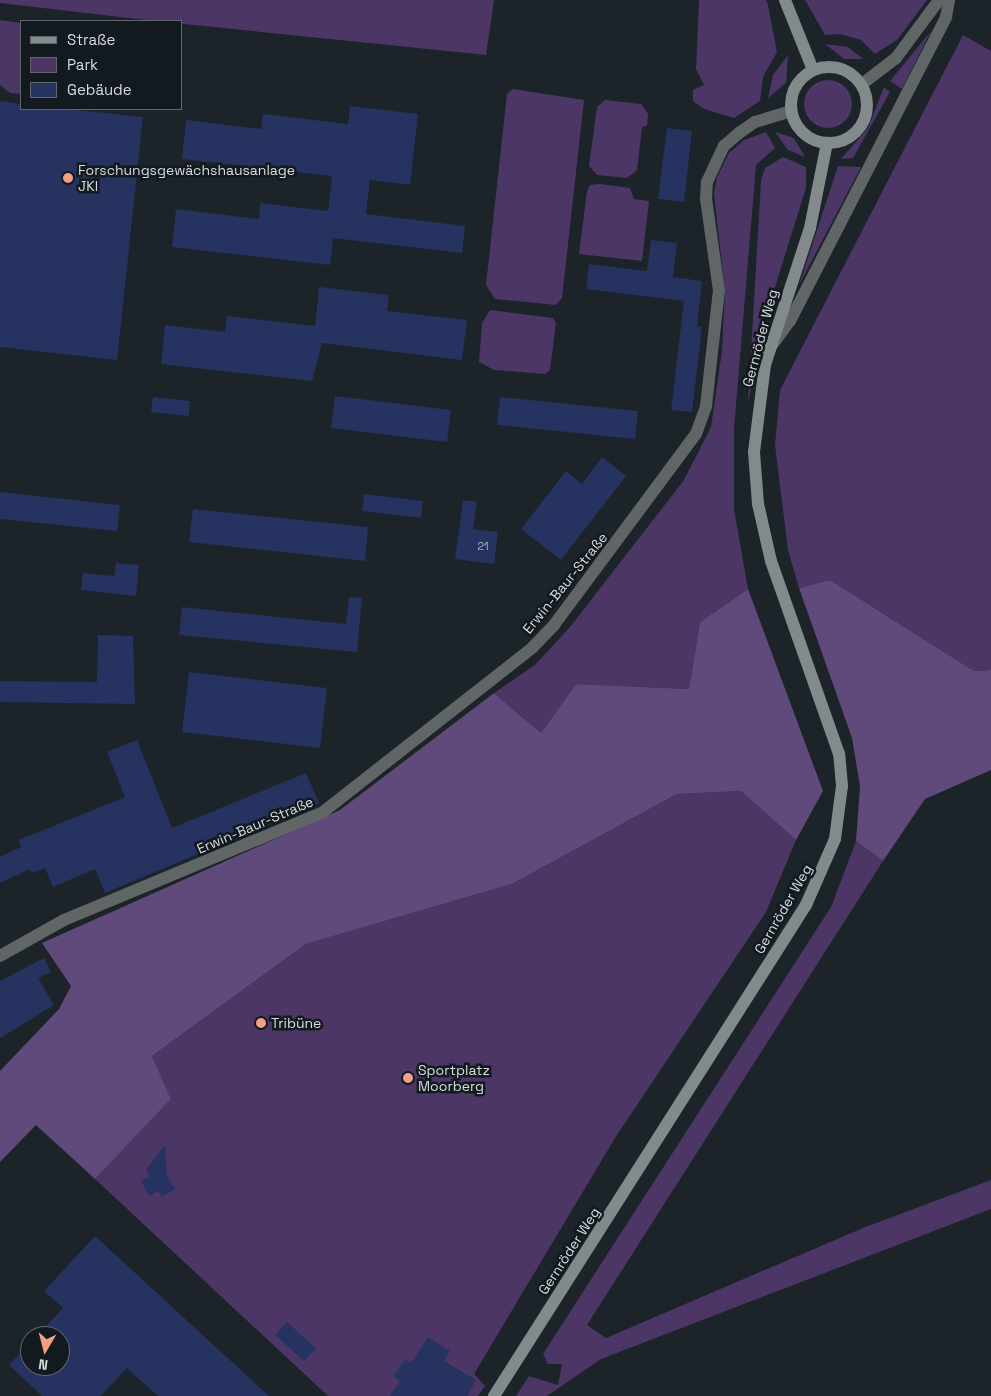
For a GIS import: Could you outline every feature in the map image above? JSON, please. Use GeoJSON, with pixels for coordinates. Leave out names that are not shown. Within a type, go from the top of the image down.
{"type":"FeatureCollection","features":[{"type":"Feature","properties":{"kind":"main road"},"geometry":{"type":"LineString","coordinates":[[785,0],[813,70]]}},
{"type":"Feature","properties":{"kind":"main road"},"geometry":{"type":"LineString","coordinates":[[842,68],[862,84],[867,108],[861,126],[846,139],[827,143],[802,132],[791,111],[794,89],[813,70],[842,68]]}},
{"type":"Feature","properties":{"kind":"main road","name":"Gernröder Weg"},"geometry":{"type":"LineString","coordinates":[[494,1396],[806,905],[835,839],[842,786],[839,754],[771,561],[758,504],[756,426],[770,348],[810,228],[827,143]]}},
{"type":"Feature","properties":{"kind":"street"},"geometry":{"type":"LineString","coordinates":[[862,84],[896,58],[939,0]]}},
{"type":"Feature","properties":{"kind":"street"},"geometry":{"type":"LineString","coordinates":[[770,348],[799,304],[946,17],[949,0]]}},
{"type":"Feature","properties":{"kind":"street","name":"Erwin-Baur-Straße"},"geometry":{"type":"LineString","coordinates":[[0,956],[64,920],[323,812],[532,648],[560,617],[696,434],[706,406],[719,291],[706,199],[707,182],[714,161],[731,140],[755,122],[791,111]]}},
{"type":"Feature","properties":{"kind":"green space"},"geometry":{"type":"Polygon","coordinates":[[[0,0],[494,0],[486,55],[182,24],[182,20],[146,20],[0,3],[0,0]]]}},
{"type":"Feature","properties":{"kind":"green space"},"geometry":{"type":"Polygon","coordinates":[[[699,0],[766,0],[768,5],[777,52],[763,77],[760,101],[734,118],[704,109],[693,101],[693,90],[704,85],[696,69],[699,0]]]}},
{"type":"Feature","properties":{"kind":"green space"},"geometry":{"type":"Polygon","coordinates":[[[805,0],[927,0],[897,40],[875,54],[861,40],[840,34],[825,35],[805,0]]]}},
{"type":"Feature","properties":{"kind":"green space"},"geometry":{"type":"Polygon","coordinates":[[[0,20],[20,23],[20,94],[10,93],[0,85],[0,20]]]}},
{"type":"Feature","properties":{"kind":"green space"},"geometry":{"type":"Polygon","coordinates":[[[931,31],[902,89],[890,81],[931,31]]]}},
{"type":"Feature","properties":{"kind":"green space"},"geometry":{"type":"Polygon","coordinates":[[[963,35],[991,51],[991,670],[974,671],[830,580],[799,588],[788,550],[775,445],[780,390],[963,35]]]}},
{"type":"Feature","properties":{"kind":"green space"},"geometry":{"type":"Polygon","coordinates":[[[825,44],[848,47],[863,59],[844,59],[825,44]]]}},
{"type":"Feature","properties":{"kind":"green space"},"geometry":{"type":"Polygon","coordinates":[[[788,55],[786,83],[768,98],[773,75],[788,55]]]}},
{"type":"Feature","properties":{"kind":"green space"},"geometry":{"type":"Polygon","coordinates":[[[828,80],[837,82],[845,87],[850,95],[852,104],[850,113],[845,121],[837,126],[828,128],[819,126],[811,121],[806,113],[804,104],[806,95],[811,87],[819,82],[828,80]]]}},
{"type":"Feature","properties":{"kind":"green space"},"geometry":{"type":"Polygon","coordinates":[[[884,87],[890,92],[853,158],[841,159],[868,128],[884,87]]]}},
{"type":"Feature","properties":{"kind":"green space"},"geometry":{"type":"Polygon","coordinates":[[[513,89],[584,100],[562,298],[556,305],[495,299],[486,285],[507,94],[513,89]]]}},
{"type":"Feature","properties":{"kind":"green space"},"geometry":{"type":"Polygon","coordinates":[[[605,100],[641,104],[648,114],[647,126],[642,127],[637,170],[627,178],[597,175],[589,166],[597,107],[605,100]]]}},
{"type":"Feature","properties":{"kind":"green space"},"geometry":{"type":"Polygon","coordinates":[[[766,132],[775,148],[756,165],[734,429],[734,509],[748,589],[700,622],[689,689],[576,684],[541,733],[494,693],[535,665],[570,627],[684,480],[711,427],[722,351],[725,291],[714,194],[717,177],[729,153],[744,140],[766,132]]]}},
{"type":"Feature","properties":{"kind":"green space"},"geometry":{"type":"Polygon","coordinates":[[[775,132],[794,138],[805,157],[788,150],[775,132]]]}},
{"type":"Feature","properties":{"kind":"green space"},"geometry":{"type":"Polygon","coordinates":[[[783,157],[806,167],[806,188],[765,319],[748,403],[761,181],[765,168],[783,157]]]}},
{"type":"Feature","properties":{"kind":"green space"},"geometry":{"type":"Polygon","coordinates":[[[838,166],[861,167],[799,285],[838,166]]]}},
{"type":"Feature","properties":{"kind":"green space"},"geometry":{"type":"Polygon","coordinates":[[[600,184],[630,188],[634,199],[649,201],[642,261],[579,254],[587,191],[590,185],[600,184]]]}},
{"type":"Feature","properties":{"kind":"green space"},"geometry":{"type":"Polygon","coordinates":[[[490,310],[553,318],[556,323],[550,370],[545,374],[494,370],[479,362],[482,323],[490,310]]]}},
{"type":"Feature","properties":{"kind":"green space","name":"Sportplatz Moorberg"},"geometry":{"type":"Polygon","coordinates":[[[741,791],[796,840],[766,912],[615,1138],[474,1374],[485,1386],[478,1396],[328,1396],[95,1179],[171,1099],[152,1056],[306,944],[512,884],[677,794],[741,791]]]}},
{"type":"Feature","properties":{"kind":"green space"},"geometry":{"type":"Polygon","coordinates":[[[856,841],[883,861],[587,1325],[606,1338],[863,1228],[991,1180],[991,1209],[601,1359],[547,1396],[516,1396],[529,1376],[558,1385],[562,1364],[548,1364],[543,1354],[831,907],[856,841]]]}},
{"type":"Feature","properties":{"kind":"shaded area"},"geometry":{"type":"Polygon","coordinates":[[[830,580],[974,671],[991,670],[991,770],[925,799],[883,861],[856,841],[860,786],[852,738],[799,588],[830,580]]]}},
{"type":"Feature","properties":{"kind":"shaded area"},"geometry":{"type":"Polygon","coordinates":[[[748,589],[823,791],[796,840],[741,791],[677,794],[512,884],[306,944],[152,1056],[171,1099],[95,1179],[36,1125],[0,1162],[0,1071],[59,1009],[71,986],[42,943],[340,810],[494,693],[541,733],[576,684],[689,689],[700,622],[748,589]]]}},
{"type":"Feature","properties":{"kind":"building","name":"Forschungsgewächshausanlage JKI"},"geometry":{"type":"Polygon","coordinates":[[[0,101],[20,104],[20,110],[77,110],[143,117],[117,360],[0,347],[0,101]]]}},
{"type":"Feature","properties":{"kind":"building"},"geometry":{"type":"Polygon","coordinates":[[[350,106],[418,114],[410,185],[370,180],[366,214],[465,226],[462,253],[333,238],[330,265],[172,247],[176,209],[259,219],[260,203],[328,211],[332,176],[182,159],[186,120],[261,129],[263,114],[348,124],[350,106]]]}},
{"type":"Feature","properties":{"kind":"building"},"geometry":{"type":"Polygon","coordinates":[[[667,128],[692,131],[684,202],[658,199],[667,128]]]}},
{"type":"Feature","properties":{"kind":"building"},"geometry":{"type":"Polygon","coordinates":[[[651,240],[677,243],[673,277],[702,281],[697,326],[702,327],[692,412],[671,410],[684,301],[586,289],[589,264],[647,271],[651,240]]]}},
{"type":"Feature","properties":{"kind":"building"},"geometry":{"type":"Polygon","coordinates":[[[319,287],[389,295],[387,311],[467,320],[462,360],[322,343],[312,381],[161,364],[165,325],[225,332],[227,316],[315,326],[319,287]]]}},
{"type":"Feature","properties":{"kind":"building"},"geometry":{"type":"Polygon","coordinates":[[[335,396],[451,410],[447,442],[331,428],[335,396]]]}},
{"type":"Feature","properties":{"kind":"building"},"geometry":{"type":"Polygon","coordinates":[[[153,397],[190,401],[189,416],[151,412],[153,397]]]}},
{"type":"Feature","properties":{"kind":"building"},"geometry":{"type":"Polygon","coordinates":[[[500,397],[638,411],[635,439],[497,425],[500,397]]]}},
{"type":"Feature","properties":{"kind":"building"},"geometry":{"type":"Polygon","coordinates":[[[602,457],[626,476],[561,560],[521,529],[566,471],[582,484],[602,457]]]}},
{"type":"Feature","properties":{"kind":"building"},"geometry":{"type":"Polygon","coordinates":[[[0,492],[120,505],[117,531],[0,519],[0,492]]]}},
{"type":"Feature","properties":{"kind":"building"},"geometry":{"type":"Polygon","coordinates":[[[364,494],[423,501],[421,518],[362,511],[364,494]]]}},
{"type":"Feature","properties":{"kind":"building"},"geometry":{"type":"Polygon","coordinates":[[[463,500],[477,502],[473,529],[498,532],[494,564],[455,559],[463,500]]]}},
{"type":"Feature","properties":{"kind":"building"},"geometry":{"type":"Polygon","coordinates":[[[193,509],[368,527],[365,561],[189,542],[193,509]]]}},
{"type":"Feature","properties":{"kind":"building"},"geometry":{"type":"Polygon","coordinates":[[[116,563],[139,565],[136,596],[81,590],[83,573],[114,576],[116,563]]]}},
{"type":"Feature","properties":{"kind":"building"},"geometry":{"type":"Polygon","coordinates":[[[349,597],[362,598],[357,652],[179,635],[182,607],[346,624],[349,597]]]}},
{"type":"Feature","properties":{"kind":"building"},"geometry":{"type":"Polygon","coordinates":[[[98,635],[133,636],[135,704],[0,702],[0,681],[97,682],[98,635]]]}},
{"type":"Feature","properties":{"kind":"building"},"geometry":{"type":"Polygon","coordinates":[[[189,672],[327,688],[320,748],[182,732],[189,672]]]}},
{"type":"Feature","properties":{"kind":"building"},"geometry":{"type":"Polygon","coordinates":[[[137,740],[172,828],[306,773],[319,803],[105,893],[95,869],[53,887],[45,868],[32,873],[30,869],[0,883],[0,857],[21,847],[19,840],[125,797],[107,752],[137,740]]]}},
{"type":"Feature","properties":{"kind":"building"},"geometry":{"type":"Polygon","coordinates":[[[44,958],[51,972],[38,978],[54,1005],[0,1038],[0,981],[44,958]]]}},
{"type":"Feature","properties":{"kind":"building"},"geometry":{"type":"Polygon","coordinates":[[[165,1145],[167,1176],[175,1189],[162,1197],[158,1191],[149,1196],[141,1181],[150,1176],[146,1170],[165,1145]]]}},
{"type":"Feature","properties":{"kind":"building"},"geometry":{"type":"Polygon","coordinates":[[[95,1236],[269,1396],[158,1396],[127,1368],[101,1396],[42,1396],[21,1376],[70,1376],[70,1326],[46,1326],[63,1308],[44,1291],[95,1236]]]}},
{"type":"Feature","properties":{"kind":"building"},"geometry":{"type":"Polygon","coordinates":[[[287,1322],[316,1349],[304,1361],[275,1335],[287,1322]]]}},
{"type":"Feature","properties":{"kind":"building"},"geometry":{"type":"Polygon","coordinates":[[[428,1337],[450,1351],[444,1361],[476,1380],[467,1396],[390,1396],[400,1381],[394,1376],[405,1359],[411,1363],[428,1337]]]}},
{"type":"Feature","properties":{"kind":"building"},"geometry":{"type":"Polygon","coordinates":[[[20,1353],[20,1375],[9,1365],[20,1353]]]}},
{"type":"Feature","properties":{"kind":"place","name":"Forschungsgewächshausanlage JKI"},"geometry":{"type":"Point","coordinates":[68,178]}},
{"type":"Feature","properties":{"kind":"place","name":"Tribüne"},"geometry":{"type":"Point","coordinates":[261,1023]}},
{"type":"Feature","properties":{"kind":"place","name":"Sportplatz Moorberg"},"geometry":{"type":"Point","coordinates":[408,1078]}}]}
